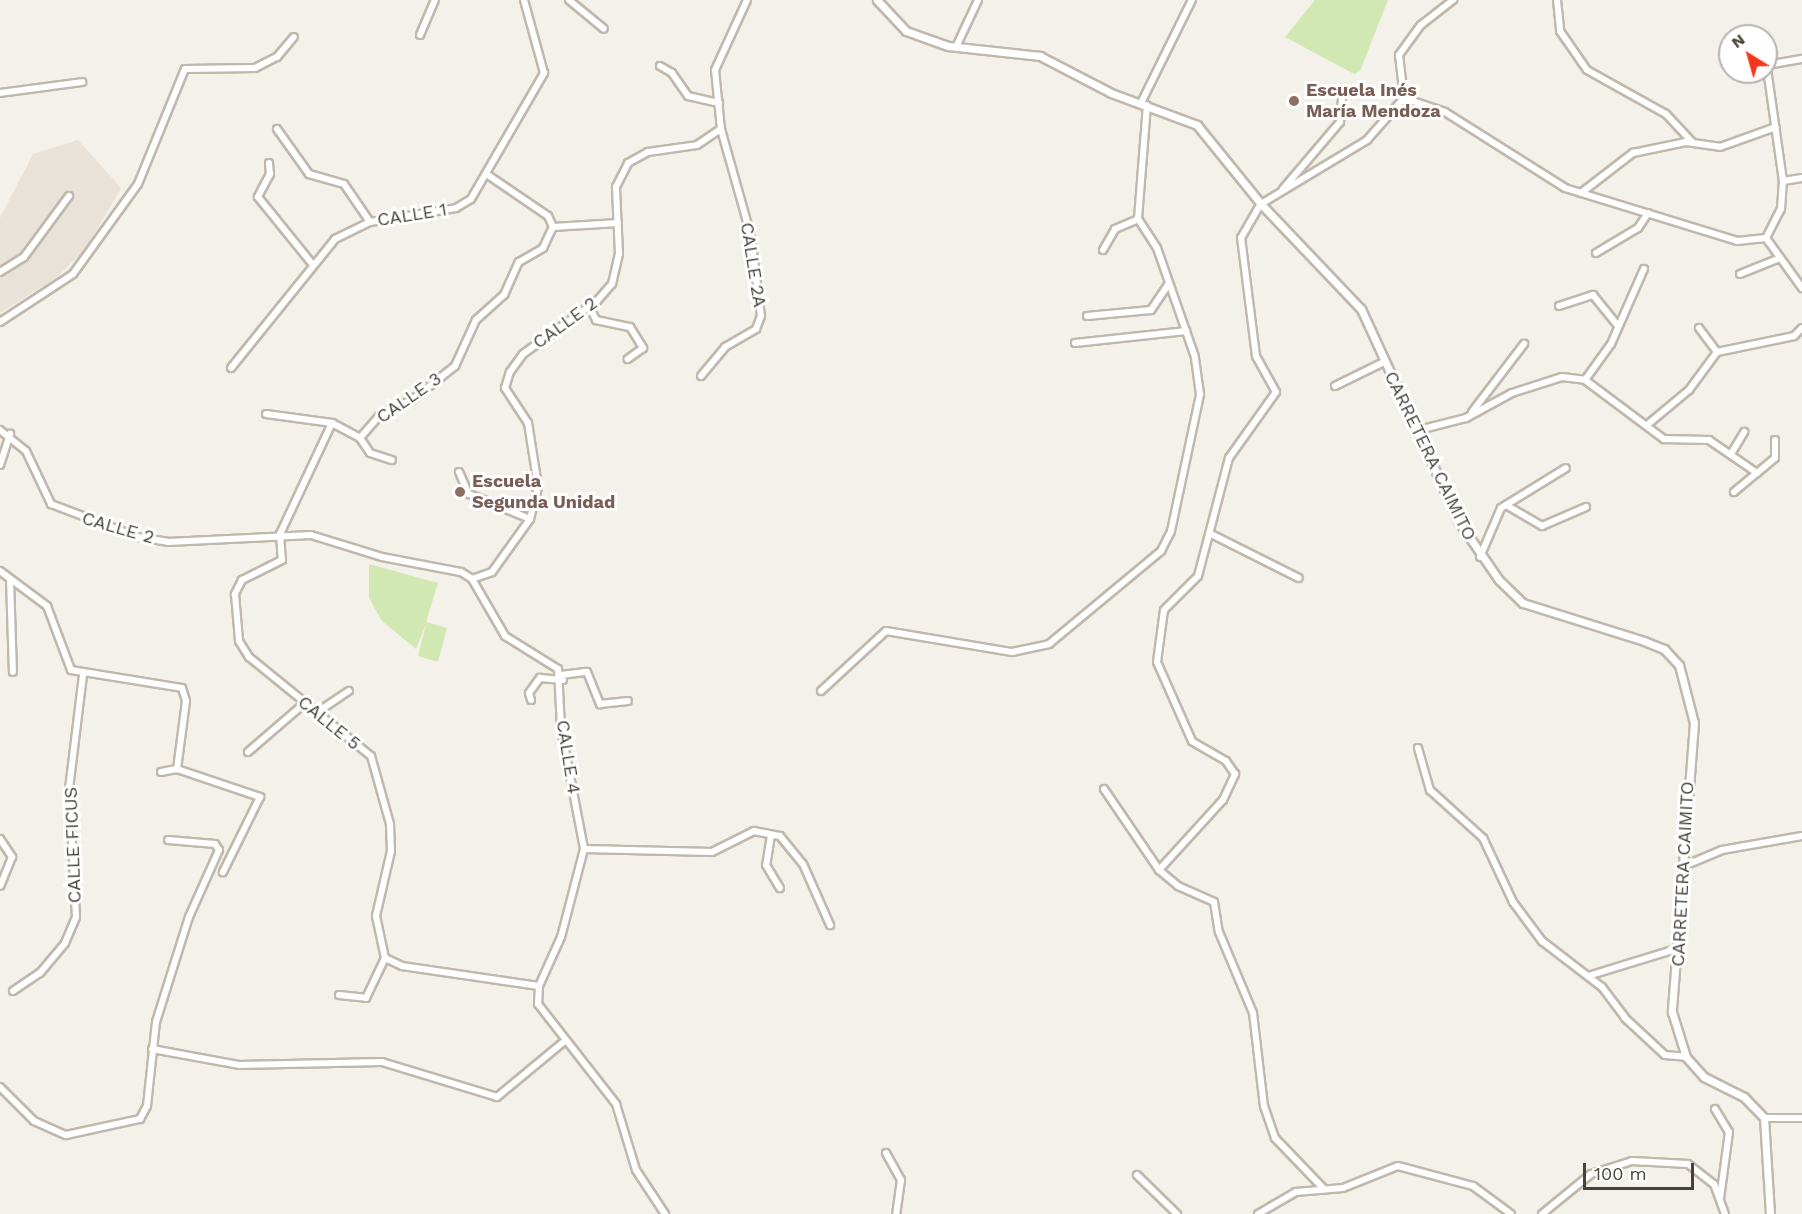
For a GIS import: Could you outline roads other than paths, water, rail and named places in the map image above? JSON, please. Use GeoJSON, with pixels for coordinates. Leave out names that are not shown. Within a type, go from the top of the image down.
{"type":"FeatureCollection","features":[{"type":"Feature","properties":{"kind":"street"},"geometry":{"type":"LineString","coordinates":[[420,35],[435,0]]}},
{"type":"Feature","properties":{"kind":"street","name":"CALLE 1"},"geometry":{"type":"LineString","coordinates":[[231,368],[334,239],[370,222],[456,208],[471,199],[488,175],[544,73],[524,0]]}},
{"type":"Feature","properties":{"kind":"street"},"geometry":{"type":"LineString","coordinates":[[569,0],[604,28]]}},
{"type":"Feature","properties":{"kind":"street"},"geometry":{"type":"LineString","coordinates":[[721,129],[715,70],[747,0]]}},
{"type":"Feature","properties":{"kind":"street","name":"CARRETERA CAIMITO"},"geometry":{"type":"LineString","coordinates":[[878,0],[906,31],[956,47],[1040,56],[1144,104],[1197,125],[1261,204],[1361,309],[1415,431],[1480,557],[1523,603],[1644,641],[1664,649],[1679,665],[1694,723],[1679,948],[1672,1012],[1686,1057],[1704,1077],[1744,1097],[1764,1118]]}},
{"type":"Feature","properties":{"kind":"street"},"geometry":{"type":"LineString","coordinates":[[956,47],[978,0]]}},
{"type":"Feature","properties":{"kind":"street"},"geometry":{"type":"LineString","coordinates":[[821,691],[886,631],[1012,652],[1049,644],[1161,551],[1171,531],[1200,394],[1186,331],[1157,248],[1138,219],[1144,104],[1192,0]]}},
{"type":"Feature","properties":{"kind":"street"},"geometry":{"type":"LineString","coordinates":[[1160,870],[1223,800],[1235,774],[1226,761],[1192,741],[1157,662],[1164,610],[1198,576],[1211,534],[1229,458],[1276,392],[1256,356],[1241,238],[1261,204],[1367,140],[1404,98],[1399,55],[1421,25],[1453,0]]}},
{"type":"Feature","properties":{"kind":"street"},"geometry":{"type":"LineString","coordinates":[[1557,0],[1560,31],[1587,70],[1666,114],[1692,142]]}},
{"type":"Feature","properties":{"kind":"street"},"geometry":{"type":"LineString","coordinates":[[0,322],[73,274],[138,184],[185,69],[255,68],[277,57],[294,37]]}},
{"type":"Feature","properties":{"kind":"street"},"geometry":{"type":"LineString","coordinates":[[1778,62],[1802,59]]}},
{"type":"Feature","properties":{"kind":"street"},"geometry":{"type":"LineString","coordinates":[[660,66],[672,73],[688,96],[719,103]]}},
{"type":"Feature","properties":{"kind":"street"},"geometry":{"type":"LineString","coordinates":[[0,93],[82,82]]}},
{"type":"Feature","properties":{"kind":"street"},"geometry":{"type":"LineString","coordinates":[[1766,238],[1781,209],[1783,181],[1769,84]]}},
{"type":"Feature","properties":{"kind":"street"},"geometry":{"type":"LineString","coordinates":[[1278,194],[1340,122],[1342,98]]}},
{"type":"Feature","properties":{"kind":"street"},"geometry":{"type":"LineString","coordinates":[[1404,98],[1445,112],[1581,193],[1737,241],[1766,238]]}},
{"type":"Feature","properties":{"kind":"street"},"geometry":{"type":"LineString","coordinates":[[1581,193],[1633,153],[1692,142],[1720,147],[1776,127]]}},
{"type":"Feature","properties":{"kind":"street"},"geometry":{"type":"LineString","coordinates":[[277,129],[309,174],[344,184],[370,222]]}},
{"type":"Feature","properties":{"kind":"street","name":"CALLE 2"},"geometry":{"type":"LineString","coordinates":[[472,579],[492,572],[530,519],[538,486],[537,456],[528,423],[507,395],[510,372],[523,354],[589,306],[612,284],[618,223],[616,187],[628,163],[648,152],[697,145],[721,129]]}},
{"type":"Feature","properties":{"kind":"street","name":"CALLE 2A"},"geometry":{"type":"LineString","coordinates":[[701,376],[725,347],[756,329],[761,316],[751,236],[721,129]]}},
{"type":"Feature","properties":{"kind":"street"},"geometry":{"type":"LineString","coordinates":[[269,163],[270,174],[258,197],[313,264]]}},
{"type":"Feature","properties":{"kind":"street"},"geometry":{"type":"LineString","coordinates":[[488,175],[548,216],[553,227],[618,223]]}},
{"type":"Feature","properties":{"kind":"street"},"geometry":{"type":"LineString","coordinates":[[1783,181],[1802,178]]}},
{"type":"Feature","properties":{"kind":"street"},"geometry":{"type":"LineString","coordinates":[[0,272],[24,257],[69,196]]}},
{"type":"Feature","properties":{"kind":"street"},"geometry":{"type":"LineString","coordinates":[[1596,253],[1638,228],[1648,213]]}},
{"type":"Feature","properties":{"kind":"street"},"geometry":{"type":"LineString","coordinates":[[1103,250],[1115,230],[1138,219]]}},
{"type":"Feature","properties":{"kind":"street","name":"CALLE 3"},"geometry":{"type":"LineString","coordinates":[[266,414],[332,423],[360,438],[379,416],[412,400],[455,366],[476,320],[504,295],[519,262],[543,248],[553,227]]}},
{"type":"Feature","properties":{"kind":"street"},"geometry":{"type":"LineString","coordinates":[[1766,238],[1802,288]]}},
{"type":"Feature","properties":{"kind":"street"},"geometry":{"type":"LineString","coordinates":[[1740,274],[1780,258]]}},
{"type":"Feature","properties":{"kind":"street"},"geometry":{"type":"LineString","coordinates":[[1585,380],[1618,326],[1644,269]]}},
{"type":"Feature","properties":{"kind":"street"},"geometry":{"type":"LineString","coordinates":[[1086,316],[1151,310],[1169,283]]}},
{"type":"Feature","properties":{"kind":"street"},"geometry":{"type":"LineString","coordinates":[[1559,306],[1593,295],[1618,326]]}},
{"type":"Feature","properties":{"kind":"street"},"geometry":{"type":"LineString","coordinates":[[589,306],[596,320],[630,327],[643,348],[628,359]]}},
{"type":"Feature","properties":{"kind":"street"},"geometry":{"type":"LineString","coordinates":[[1647,425],[1689,390],[1718,352],[1794,336],[1802,327]]}},
{"type":"Feature","properties":{"kind":"street"},"geometry":{"type":"LineString","coordinates":[[1699,328],[1718,352]]}},
{"type":"Feature","properties":{"kind":"street"},"geometry":{"type":"LineString","coordinates":[[1075,343],[1186,331]]}},
{"type":"Feature","properties":{"kind":"street"},"geometry":{"type":"LineString","coordinates":[[1466,418],[1524,344]]}},
{"type":"Feature","properties":{"kind":"street"},"geometry":{"type":"LineString","coordinates":[[1335,386],[1384,362]]}},
{"type":"Feature","properties":{"kind":"street"},"geometry":{"type":"LineString","coordinates":[[1415,431],[1466,418],[1542,380],[1585,380],[1664,439],[1709,440],[1757,473]]}},
{"type":"Feature","properties":{"kind":"street","name":"CALLE 5"},"geometry":{"type":"LineString","coordinates":[[332,423],[280,534],[278,566],[242,580],[235,625],[249,657],[319,711],[370,756],[390,824],[391,851],[376,916],[385,958]]}},
{"type":"Feature","properties":{"kind":"street","name":"CALLE 2"},"geometry":{"type":"LineString","coordinates":[[0,430],[10,435],[27,451],[51,504],[81,519],[168,542],[280,534]]}},
{"type":"Feature","properties":{"kind":"street"},"geometry":{"type":"LineString","coordinates":[[1731,454],[1744,432]]}},
{"type":"Feature","properties":{"kind":"street"},"geometry":{"type":"LineString","coordinates":[[0,465],[10,435]]}},
{"type":"Feature","properties":{"kind":"street"},"geometry":{"type":"LineString","coordinates":[[360,438],[370,453],[392,460]]}},
{"type":"Feature","properties":{"kind":"street"},"geometry":{"type":"LineString","coordinates":[[1734,492],[1774,458],[1775,440]]}},
{"type":"Feature","properties":{"kind":"street"},"geometry":{"type":"LineString","coordinates":[[1480,557],[1506,505],[1566,468]]}},
{"type":"Feature","properties":{"kind":"street"},"geometry":{"type":"LineString","coordinates":[[459,472],[469,494],[530,519]]}},
{"type":"Feature","properties":{"kind":"street"},"geometry":{"type":"LineString","coordinates":[[1506,505],[1542,526],[1587,507]]}},
{"type":"Feature","properties":{"kind":"street"},"geometry":{"type":"LineString","coordinates":[[280,534],[311,535],[472,579],[505,636],[562,678]]}},
{"type":"Feature","properties":{"kind":"street"},"geometry":{"type":"LineString","coordinates":[[1211,534],[1299,578]]}},
{"type":"Feature","properties":{"kind":"street"},"geometry":{"type":"LineString","coordinates":[[0,571],[47,606],[65,661],[83,675],[182,688],[186,701],[177,769]]}},
{"type":"Feature","properties":{"kind":"street"},"geometry":{"type":"LineString","coordinates":[[10,579],[13,672]]}},
{"type":"Feature","properties":{"kind":"street"},"geometry":{"type":"LineString","coordinates":[[531,700],[529,693],[540,678],[562,678],[587,672],[600,704],[628,701]]}},
{"type":"Feature","properties":{"kind":"street","name":"CALLE FICUS"},"geometry":{"type":"LineString","coordinates":[[13,991],[40,973],[65,944],[76,917],[69,789],[83,675]]}},
{"type":"Feature","properties":{"kind":"street","name":"CALLE 4"},"geometry":{"type":"LineString","coordinates":[[538,986],[561,937],[584,849],[561,729],[562,678]]}},
{"type":"Feature","properties":{"kind":"street"},"geometry":{"type":"LineString","coordinates":[[319,711],[349,691]]}},
{"type":"Feature","properties":{"kind":"street"},"geometry":{"type":"LineString","coordinates":[[248,752],[306,702]]}},
{"type":"Feature","properties":{"kind":"street"},"geometry":{"type":"LineString","coordinates":[[1418,748],[1430,790],[1483,838],[1513,902],[1542,940],[1588,976],[1665,1055],[1686,1057]]}},
{"type":"Feature","properties":{"kind":"street"},"geometry":{"type":"LineString","coordinates":[[161,772],[177,769],[260,797],[223,872]]}},
{"type":"Feature","properties":{"kind":"street"},"geometry":{"type":"LineString","coordinates":[[1104,789],[1160,870],[1178,886],[1214,902],[1219,932],[1253,1013],[1264,1106],[1275,1138],[1324,1190]]}},
{"type":"Feature","properties":{"kind":"street"},"geometry":{"type":"LineString","coordinates":[[584,849],[712,852],[754,831],[780,836],[803,864],[830,925]]}},
{"type":"Feature","properties":{"kind":"street"},"geometry":{"type":"LineString","coordinates":[[771,835],[766,864],[780,888]]}},
{"type":"Feature","properties":{"kind":"street"},"geometry":{"type":"LineString","coordinates":[[1684,866],[1722,850],[1802,836]]}},
{"type":"Feature","properties":{"kind":"street"},"geometry":{"type":"LineString","coordinates":[[0,839],[12,857],[0,886]]}},
{"type":"Feature","properties":{"kind":"street"},"geometry":{"type":"LineString","coordinates":[[0,1087],[34,1121],[66,1135],[140,1119],[147,1106],[152,1049],[189,917],[219,850],[215,844],[168,840]]}},
{"type":"Feature","properties":{"kind":"street"},"geometry":{"type":"LineString","coordinates":[[1588,976],[1679,948]]}},
{"type":"Feature","properties":{"kind":"street"},"geometry":{"type":"LineString","coordinates":[[339,995],[366,998],[385,958],[402,966],[538,986],[538,1004],[616,1104],[636,1170],[665,1214]]}},
{"type":"Feature","properties":{"kind":"street"},"geometry":{"type":"LineString","coordinates":[[152,1049],[239,1065],[382,1062],[497,1097],[566,1040]]}},
{"type":"Feature","properties":{"kind":"street"},"geometry":{"type":"LineString","coordinates":[[1716,1109],[1729,1132],[1720,1199]]}},
{"type":"Feature","properties":{"kind":"street"},"geometry":{"type":"LineString","coordinates":[[1770,1214],[1764,1118],[1802,1118]]}},
{"type":"Feature","properties":{"kind":"street"},"geometry":{"type":"LineString","coordinates":[[886,1153],[901,1180],[896,1214]]}},
{"type":"Feature","properties":{"kind":"street"},"geometry":{"type":"LineString","coordinates":[[1542,1214],[1591,1174],[1632,1161],[1688,1164],[1714,1184],[1725,1214]]}},
{"type":"Feature","properties":{"kind":"street"},"geometry":{"type":"LineString","coordinates":[[1258,1214],[1296,1192],[1343,1188],[1398,1166],[1473,1186],[1511,1214]]}},
{"type":"Feature","properties":{"kind":"street"},"geometry":{"type":"LineString","coordinates":[[1137,1175],[1177,1214]]}},
{"type":"Feature","properties":{"kind":"place","name":"Escuela Inés María Mendoza"},"geometry":{"type":"Point","coordinates":[1294,101]}},
{"type":"Feature","properties":{"kind":"place","name":"Escuela Segunda Unidad"},"geometry":{"type":"Point","coordinates":[460,492]}}]}
